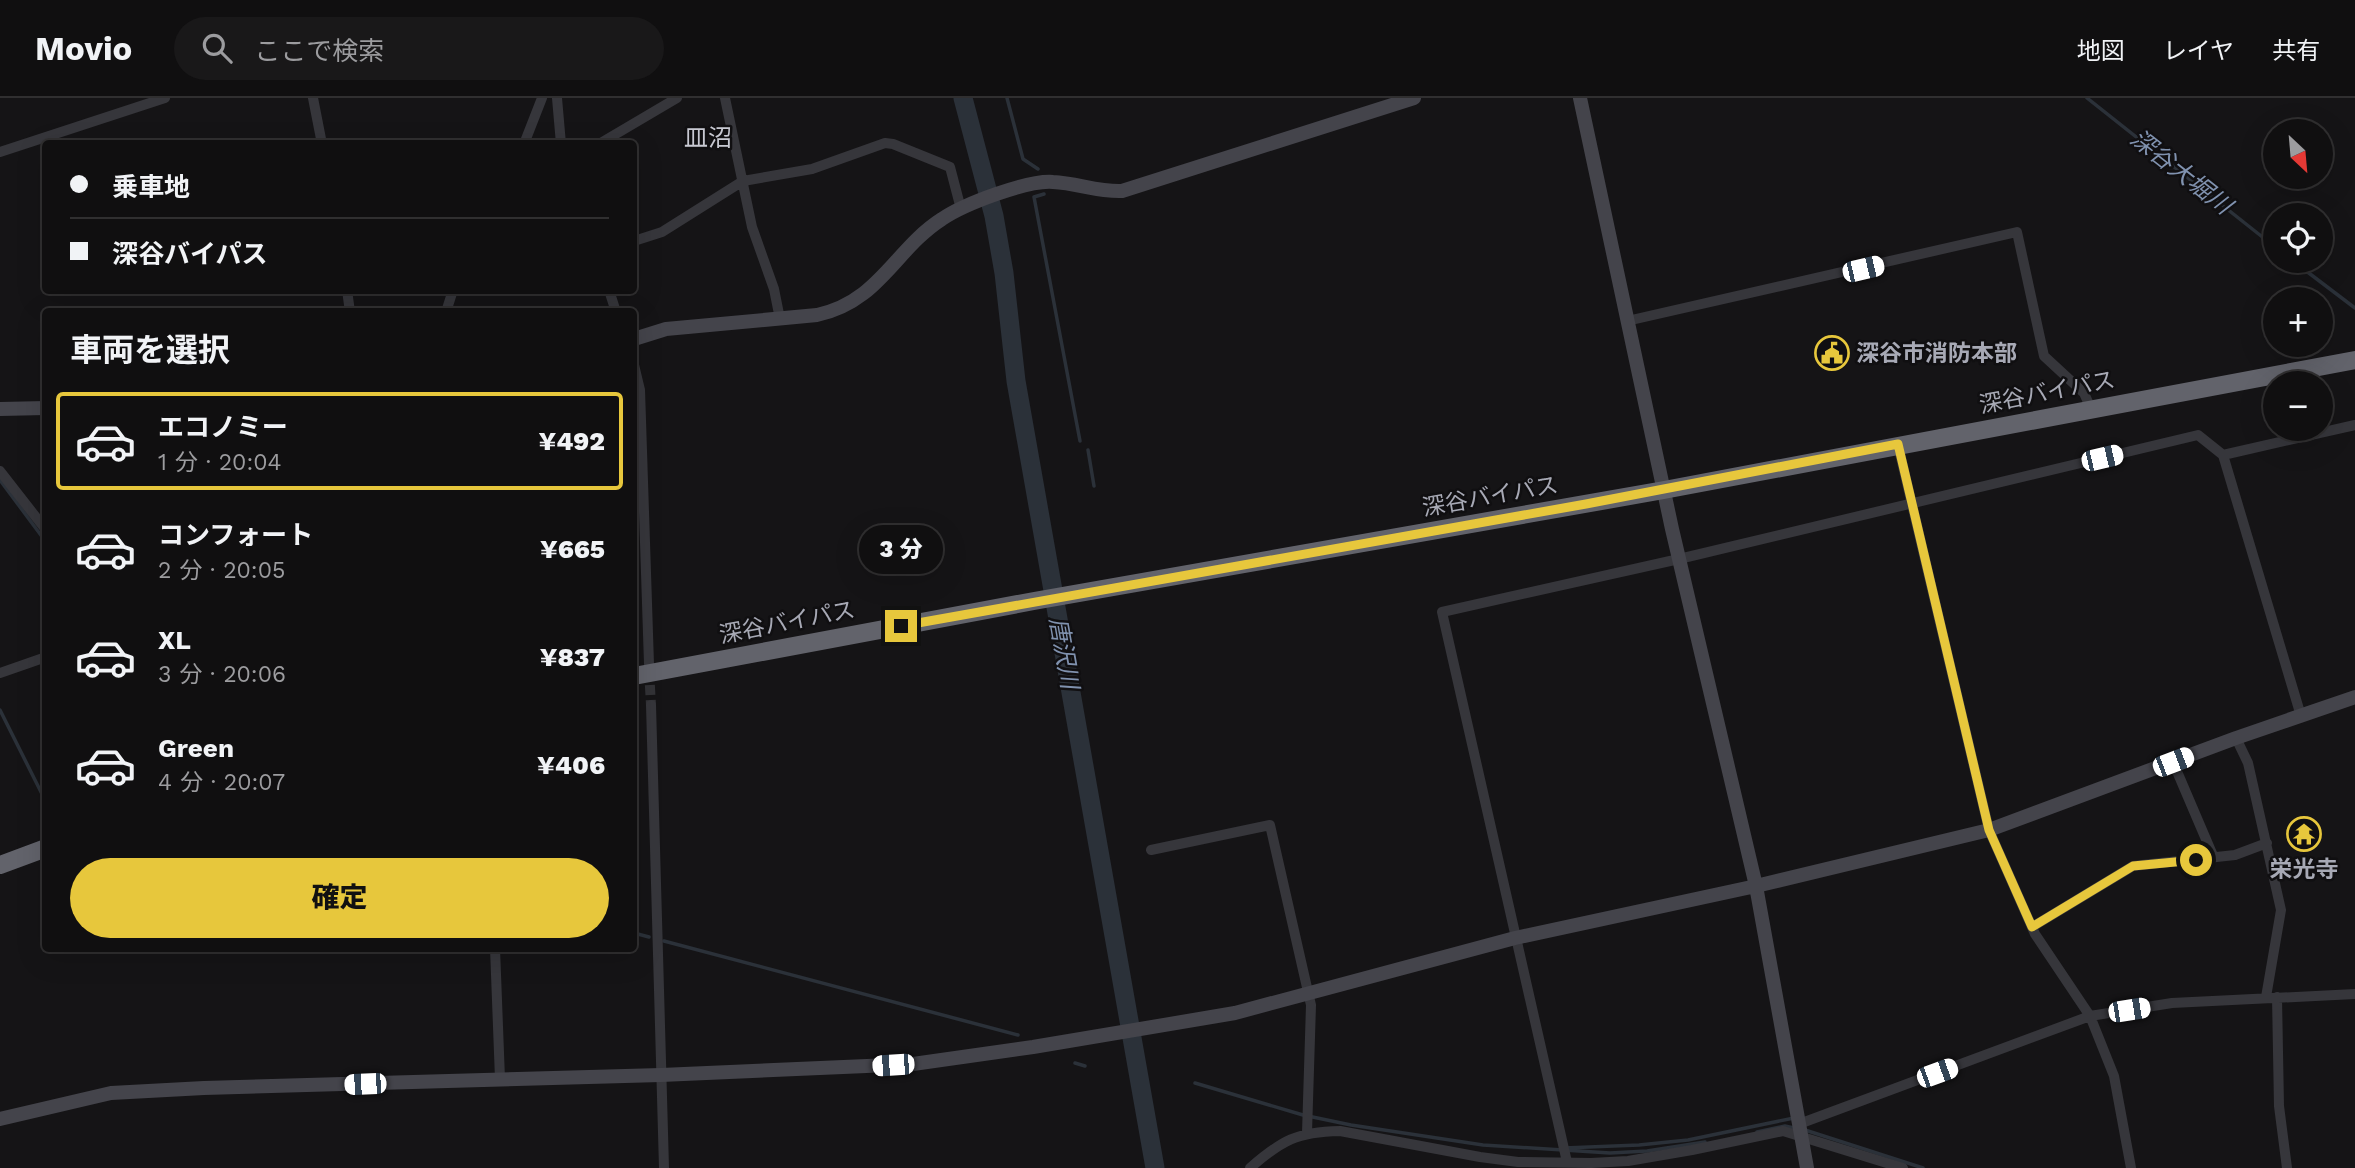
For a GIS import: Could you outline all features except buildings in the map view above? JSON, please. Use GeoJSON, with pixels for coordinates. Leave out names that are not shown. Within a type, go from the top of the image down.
{"type":"FeatureCollection","features":[{"type":"Feature","properties":{"kind":"highway","name":"深谷バイパス"},"geometry":{"type":"LineString","coordinates":[[637,675],[2355,360]]}},
{"type":"Feature","properties":{"kind":"highway"},"geometry":{"type":"LineString","coordinates":[[0,865],[42,849]]}},
{"type":"Feature","properties":{"kind":"street"},"geometry":{"type":"LineString","coordinates":[[0,152],[165,98]]}},
{"type":"Feature","properties":{"kind":"street"},"geometry":{"type":"LineString","coordinates":[[313,98],[320,140]]}},
{"type":"Feature","properties":{"kind":"street"},"geometry":{"type":"LineString","coordinates":[[526,140],[542,98]]}},
{"type":"Feature","properties":{"kind":"street"},"geometry":{"type":"LineString","coordinates":[[557,98],[561,140]]}},
{"type":"Feature","properties":{"kind":"street"},"geometry":{"type":"LineString","coordinates":[[606,140],[677,98]]}},
{"type":"Feature","properties":{"kind":"street"},"geometry":{"type":"LineString","coordinates":[[724,98],[751,227],[774,289],[780,319]]}},
{"type":"Feature","properties":{"kind":"street"},"geometry":{"type":"LineString","coordinates":[[637,337],[666,329],[825,313],[851,303],[875,284],[932,226],[964,208],[1011,190],[1050,181],[1105,192],[1122,191],[1414,98]]}},
{"type":"Feature","properties":{"kind":"street"},"geometry":{"type":"LineString","coordinates":[[1580,98],[1679,559],[1756,886],[1807,1168]]}},
{"type":"Feature","properties":{"kind":"street"},"geometry":{"type":"LineString","coordinates":[[637,240],[662,232],[751,177],[812,169],[886,143],[950,167],[964,208]]}},
{"type":"Feature","properties":{"kind":"street"},"geometry":{"type":"LineString","coordinates":[[1627,321],[2017,232],[2044,356],[2084,393],[2091,409]]}},
{"type":"Feature","properties":{"kind":"street"},"geometry":{"type":"LineString","coordinates":[[637,378],[640,390],[649,664]]}},
{"type":"Feature","properties":{"kind":"street"},"geometry":{"type":"LineString","coordinates":[[0,409],[42,408]]}},
{"type":"Feature","properties":{"kind":"street"},"geometry":{"type":"LineString","coordinates":[[2223,455],[2355,425]]}},
{"type":"Feature","properties":{"kind":"street"},"geometry":{"type":"LineString","coordinates":[[1567,1162],[1443,612],[1679,559],[2198,435],[2223,455],[2301,716]]}},
{"type":"Feature","properties":{"kind":"street"},"geometry":{"type":"LineString","coordinates":[[1898,444],[1989,830],[2032,927],[2090,1016],[2114,1076],[2131,1168]]}},
{"type":"Feature","properties":{"kind":"street"},"geometry":{"type":"LineString","coordinates":[[0,471],[42,525]]}},
{"type":"Feature","properties":{"kind":"street"},"geometry":{"type":"LineString","coordinates":[[0,673],[42,658]]}},
{"type":"Feature","properties":{"kind":"street"},"geometry":{"type":"LineString","coordinates":[[0,1119],[111,1093],[204,1087],[311,1086],[913,1064],[1033,1047],[1245,1011],[1515,938],[1756,886],[1989,830],[2236,738],[2355,697]]}},
{"type":"Feature","properties":{"kind":"street"},"geometry":{"type":"LineString","coordinates":[[651,705],[664,1168]]}},
{"type":"Feature","properties":{"kind":"street"},"geometry":{"type":"LineString","coordinates":[[2236,738],[2248,763],[2281,910],[2272,997],[2279,1105],[2287,1168]]}},
{"type":"Feature","properties":{"kind":"street"},"geometry":{"type":"LineString","coordinates":[[2173,762],[2214,858]]}},
{"type":"Feature","properties":{"kind":"street"},"geometry":{"type":"LineString","coordinates":[[1151,850],[1270,825],[1311,1005],[1307,1133]]}},
{"type":"Feature","properties":{"kind":"street"},"geometry":{"type":"LineString","coordinates":[[2032,927],[2133,866],[2235,855],[2267,843]]}},
{"type":"Feature","properties":{"kind":"street"},"geometry":{"type":"LineString","coordinates":[[495,952],[500,1079]]}},
{"type":"Feature","properties":{"kind":"street"},"geometry":{"type":"LineString","coordinates":[[1250,1168],[1276,1146],[1307,1133],[1340,1131],[1518,1162],[1628,1161],[1783,1130],[1800,1129],[2090,1016],[2172,1003],[2355,994]]}},
{"type":"Feature","properties":{"kind":"street"},"geometry":{"type":"LineString","coordinates":[[1800,1129],[1903,1168]]}},
{"type":"Feature","properties":{"kind":"waterway","name":"唐沢川"},"geometry":{"type":"LineString","coordinates":[[963,98],[994,216],[1004,273],[1016,381],[1155,1168]]}},
{"type":"Feature","properties":{"kind":"waterway"},"geometry":{"type":"LineString","coordinates":[[1007,98],[1023,159],[1038,169]]}},
{"type":"Feature","properties":{"kind":"waterway","name":"深谷大堀川"},"geometry":{"type":"LineString","coordinates":[[2087,98],[2263,237]]}},
{"type":"Feature","properties":{"kind":"waterway"},"geometry":{"type":"LineString","coordinates":[[1044,194],[1034,197],[1080,441]]}},
{"type":"Feature","properties":{"kind":"waterway","name":"深谷大堀川"},"geometry":{"type":"LineString","coordinates":[[2309,273],[2355,308]]}},
{"type":"Feature","properties":{"kind":"waterway"},"geometry":{"type":"LineString","coordinates":[[1088,450],[1094,486]]}},
{"type":"Feature","properties":{"kind":"waterway"},"geometry":{"type":"LineString","coordinates":[[0,480],[42,537]]}},
{"type":"Feature","properties":{"kind":"waterway"},"geometry":{"type":"LineString","coordinates":[[0,710],[42,794]]}},
{"type":"Feature","properties":{"kind":"waterway"},"geometry":{"type":"LineString","coordinates":[[637,934],[649,937]]}},
{"type":"Feature","properties":{"kind":"waterway"},"geometry":{"type":"LineString","coordinates":[[664,941],[1018,1035]]}},
{"type":"Feature","properties":{"kind":"waterway"},"geometry":{"type":"LineString","coordinates":[[1075,1063],[1085,1066]]}},
{"type":"Feature","properties":{"kind":"waterway"},"geometry":{"type":"LineString","coordinates":[[1195,1083],[1303,1115],[1483,1145],[1610,1153],[1647,1151],[1705,1142]]}},
{"type":"Feature","properties":{"kind":"waterway"},"geometry":{"type":"LineString","coordinates":[[1564,1148],[1688,1140],[1794,1118]]}},
{"type":"Feature","properties":{"kind":"waterway"},"geometry":{"type":"LineString","coordinates":[[1757,1132],[1785,1126],[1794,1128]]}},
{"type":"Feature","properties":{"kind":"waterway"},"geometry":{"type":"LineString","coordinates":[[1805,1130],[1923,1168]]}},
{"type":"Feature","properties":{"kind":"tunnel"},"geometry":{"type":"LineString","coordinates":[[649,670],[651,705]]}},
{"type":"Feature","properties":{"kind":"place","name":"深谷市消防本部"},"geometry":{"type":"Point","coordinates":[1832,353]}},
{"type":"Feature","properties":{"kind":"place","name":"栄光寺"},"geometry":{"type":"Point","coordinates":[2304,834]}},
{"type":"Feature","properties":{"kind":"district","name":"皿沼"},"geometry":{"type":"Point","coordinates":[708,138]}},
{"type":"Feature","properties":{"kind":"route"},"geometry":{"type":"LineString","coordinates":[[901,626],[1586,504],[1898,444],[1989,830],[2032,927],[2133,866],[2196,860]]}}]}
